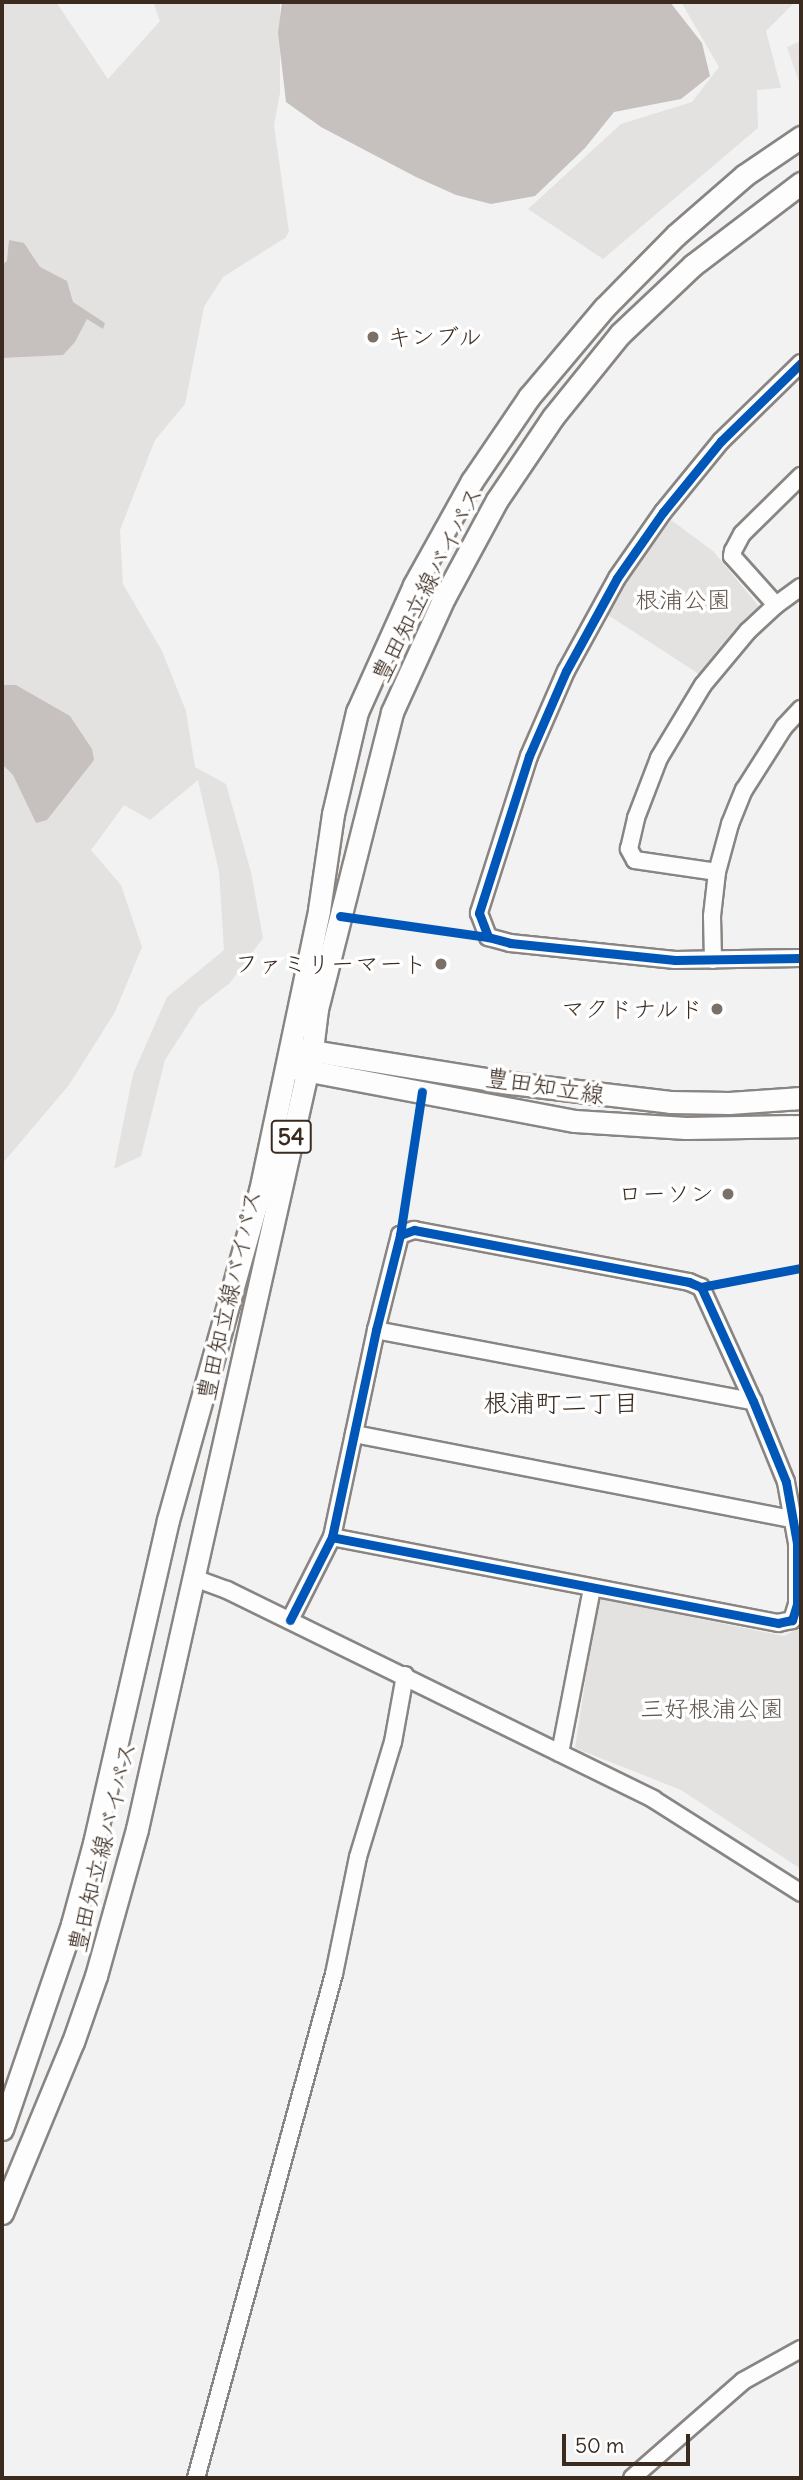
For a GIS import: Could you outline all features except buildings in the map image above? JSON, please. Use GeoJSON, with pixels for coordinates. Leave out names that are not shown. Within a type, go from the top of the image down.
{"type":"FeatureCollection","features":[{"type":"Feature","properties":{"kind":"main road","name":"豊田知立線バイパス"},"geometry":{"type":"LineString","coordinates":[[2,2129],[51,1990],[94,1843],[168,1520],[260,1191],[318,910],[333,814],[357,712],[414,585],[472,481],[529,397],[604,309],[676,235],[745,175],[801,137]]}},
{"type":"Feature","properties":{"kind":"main road","name":"豊田知立線バイパス"},"geometry":{"type":"LineString","coordinates":[[2,2213],[48,2108],[96,1976],[137,1829],[309,1061],[317,1009],[392,712],[444,598],[498,500],[554,417],[620,334],[693,265],[801,183]]}},
{"type":"Feature","properties":{"kind":"main road","name":"豊田知立線"},"geometry":{"type":"LineString","coordinates":[[286,1057],[575,1121],[686,1128],[801,1126]]}},
{"type":"Feature","properties":{"kind":"main road","name":"豊田知立線"},"geometry":{"type":"LineString","coordinates":[[309,1061],[670,1102],[729,1103],[801,1098]]}},
{"type":"Feature","properties":{"kind":"street"},"geometry":{"type":"LineString","coordinates":[[801,363],[721,441],[663,512],[617,578],[566,671],[529,756],[479,913],[488,937],[510,943],[581,952],[713,960],[801,958]]}},
{"type":"Feature","properties":{"kind":"street"},"geometry":{"type":"LineString","coordinates":[[776,605],[732,556],[742,534],[801,476]]}},
{"type":"Feature","properties":{"kind":"street"},"geometry":{"type":"LineString","coordinates":[[717,872],[635,860],[629,849],[649,782],[674,729],[716,667],[776,605],[801,587]]}},
{"type":"Feature","properties":{"kind":"street"},"geometry":{"type":"LineString","coordinates":[[713,960],[712,916],[717,872],[730,824],[744,790],[784,727],[801,709]]}},
{"type":"Feature","properties":{"kind":"street"},"geometry":{"type":"LineString","coordinates":[[290,1620],[332,1537],[376,1330],[400,1235],[414,1230],[689,1282],[701,1287],[753,1401],[798,1519],[797,1604],[792,1620],[786,1623],[332,1537]]}},
{"type":"Feature","properties":{"kind":"street"},"geometry":{"type":"LineString","coordinates":[[376,1330],[753,1401]]}},
{"type":"Feature","properties":{"kind":"street"},"geometry":{"type":"LineString","coordinates":[[354,1434],[798,1519]]}},
{"type":"Feature","properties":{"kind":"street"},"geometry":{"type":"LineString","coordinates":[[194,1578],[227,1590],[405,1675],[673,1810],[801,1893]]}},
{"type":"Feature","properties":{"kind":"street"},"geometry":{"type":"LineString","coordinates":[[560,1753],[592,1588]]}},
{"type":"Feature","properties":{"kind":"street"},"geometry":{"type":"LineString","coordinates":[[196,2478],[334,1974],[358,1857],[393,1742],[405,1675]]}},
{"type":"Feature","properties":{"kind":"street"},"geometry":{"type":"LineString","coordinates":[[632,2478],[743,2381],[801,2349]]}},
{"type":"Feature","properties":{"kind":"shaded area"},"geometry":{"type":"Polygon","coordinates":[[[282,2],[670,2],[702,43],[710,76],[681,99],[614,112],[585,148],[535,196],[491,204],[456,195],[416,177],[321,127],[286,102],[278,33],[282,2]]]}},
{"type":"Feature","properties":{"kind":"shaded area"},"geometry":{"type":"Polygon","coordinates":[[[801,41],[801,88],[787,47],[801,41]]]}},
{"type":"Feature","properties":{"kind":"shaded area"},"geometry":{"type":"Polygon","coordinates":[[[9,240],[24,243],[40,267],[67,281],[73,302],[105,323],[103,329],[87,319],[75,342],[63,355],[2,358],[2,265],[7,261],[9,240]]]}},
{"type":"Feature","properties":{"kind":"shaded area"},"geometry":{"type":"Polygon","coordinates":[[[4,685],[16,685],[70,716],[92,749],[94,760],[47,820],[36,823],[13,775],[2,764],[4,685]]]}},
{"type":"Feature","properties":{"kind":"green space"},"geometry":{"type":"Polygon","coordinates":[[[2,2],[56,2],[108,79],[160,21],[153,2],[280,2],[280,93],[274,125],[289,232],[285,238],[223,277],[204,307],[185,404],[155,440],[120,530],[123,584],[162,651],[186,711],[195,767],[226,784],[251,872],[263,938],[230,983],[199,1007],[165,1060],[141,1156],[114,1169],[133,1074],[167,997],[224,950],[219,872],[198,780],[150,820],[124,805],[91,850],[121,885],[142,947],[115,1012],[69,1085],[2,1164],[2,2]]]}},
{"type":"Feature","properties":{"kind":"green space"},"geometry":{"type":"Polygon","coordinates":[[[681,2],[795,2],[766,31],[781,88],[757,90],[758,128],[603,259],[528,209],[621,124],[692,102],[719,67],[681,2]]]}},
{"type":"Feature","properties":{"kind":"green space","name":"根浦公園"},"geometry":{"type":"Polygon","coordinates":[[[671,520],[713,551],[761,609],[724,644],[702,676],[608,615],[627,580],[671,520]]]}},
{"type":"Feature","properties":{"kind":"green space","name":"三好根浦公園"},"geometry":{"type":"Polygon","coordinates":[[[598,1598],[784,1636],[801,1627],[801,1869],[681,1790],[575,1748],[598,1598]]]}},
{"type":"Feature","properties":{"kind":"cycle path"},"geometry":{"type":"LineString","coordinates":[[801,363],[721,441],[663,512],[617,578],[566,671],[529,756],[479,913],[488,937],[510,943],[675,960],[801,958]]}},
{"type":"Feature","properties":{"kind":"cycle path"},"geometry":{"type":"LineString","coordinates":[[340,916],[488,937]]}},
{"type":"Feature","properties":{"kind":"cycle path"},"geometry":{"type":"LineString","coordinates":[[400,1235],[422,1092]]}},
{"type":"Feature","properties":{"kind":"cycle path"},"geometry":{"type":"LineString","coordinates":[[290,1620],[332,1537],[376,1330],[400,1235],[414,1230],[689,1282],[701,1287],[753,1401],[786,1482],[797,1543],[797,1604],[792,1620],[778,1623],[332,1537]]}},
{"type":"Feature","properties":{"kind":"cycle path"},"geometry":{"type":"LineString","coordinates":[[701,1287],[801,1268]]}},
{"type":"Feature","properties":{"kind":"place","name":"キンブル"},"geometry":{"type":"Point","coordinates":[373,337]}},
{"type":"Feature","properties":{"kind":"place","name":"ファミリーマート"},"geometry":{"type":"Point","coordinates":[441,964]}},
{"type":"Feature","properties":{"kind":"place","name":"マクドナルド"},"geometry":{"type":"Point","coordinates":[717,1009]}},
{"type":"Feature","properties":{"kind":"place","name":"ローソン"},"geometry":{"type":"Point","coordinates":[728,1194]}},
{"type":"Feature","properties":{"kind":"district","name":"根浦町二丁目"},"geometry":{"type":"Point","coordinates":[561,1403]}}]}
